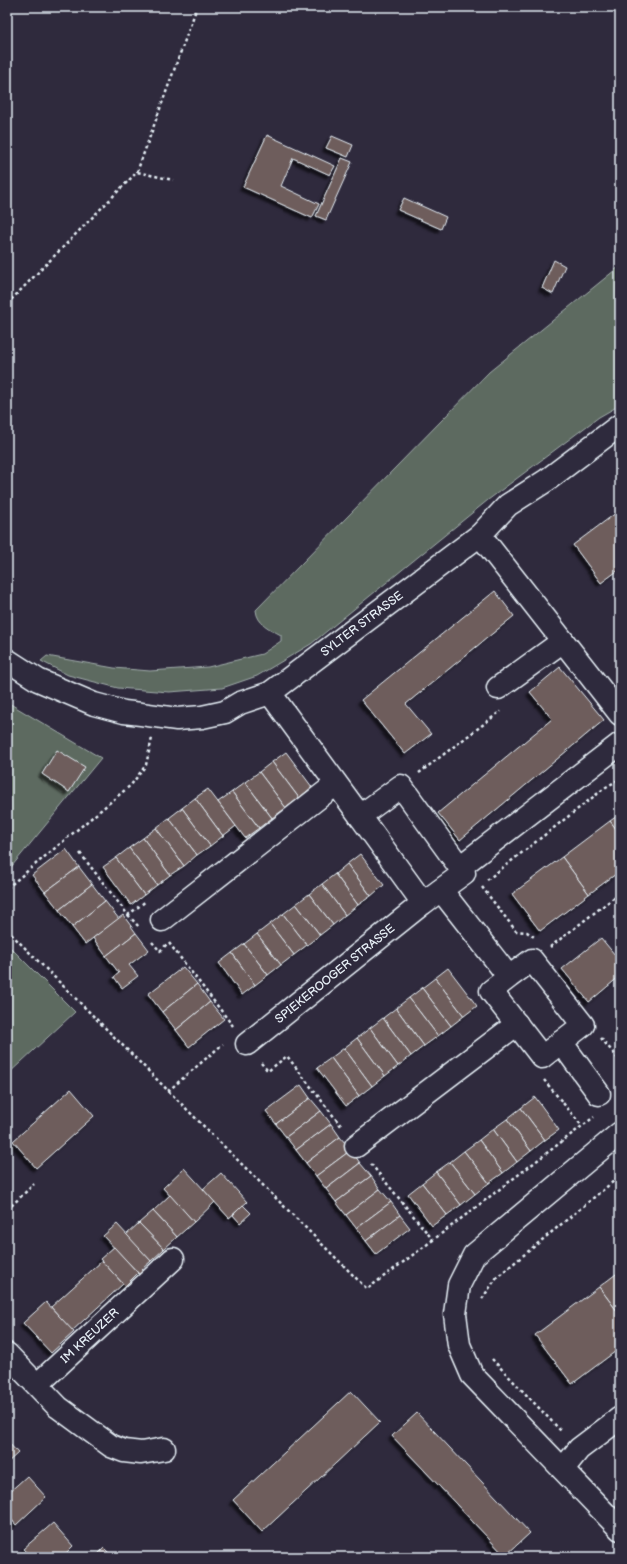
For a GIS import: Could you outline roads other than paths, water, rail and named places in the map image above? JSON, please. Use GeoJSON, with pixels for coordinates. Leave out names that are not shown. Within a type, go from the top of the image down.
{"type":"FeatureCollection","features":[{"type":"Feature","properties":{"kind":"street","name":"SYLTER STRASSE"},"geometry":{"type":"LineString","coordinates":[[7,660],[38,680],[94,704],[124,712],[155,715],[199,703],[222,701],[240,703],[270,693],[480,535],[508,505],[547,480],[620,426]]}},
{"type":"Feature","properties":{"kind":"street"},"geometry":{"type":"LineString","coordinates":[[480,535],[620,714]]}},
{"type":"Feature","properties":{"kind":"street"},"geometry":{"type":"LineString","coordinates":[[498,688],[563,641]]}},
{"type":"Feature","properties":{"kind":"street"},"geometry":{"type":"LineString","coordinates":[[270,693],[423,903]]}},
{"type":"Feature","properties":{"kind":"street"},"geometry":{"type":"LineString","coordinates":[[360,816],[401,786],[460,867],[620,744]]}},
{"type":"Feature","properties":{"kind":"street"},"geometry":{"type":"LineString","coordinates":[[162,920],[336,784]]}},
{"type":"Feature","properties":{"kind":"street","name":"SPIEKEROOGER STRASSE"},"geometry":{"type":"LineString","coordinates":[[242,1038],[423,903],[447,898],[464,873],[460,867]]}},
{"type":"Feature","properties":{"kind":"street"},"geometry":{"type":"LineString","coordinates":[[447,898],[509,977]]}},
{"type":"Feature","properties":{"kind":"street"},"geometry":{"type":"LineString","coordinates":[[538,955],[583,1025],[542,1057],[491,991],[509,977],[538,955]]}},
{"type":"Feature","properties":{"kind":"street"},"geometry":{"type":"LineString","coordinates":[[356,1146],[517,1024]]}},
{"type":"Feature","properties":{"kind":"street"},"geometry":{"type":"LineString","coordinates":[[561,1042],[598,1104]]}},
{"type":"Feature","properties":{"kind":"street"},"geometry":{"type":"LineString","coordinates":[[620,1133],[474,1255],[459,1285],[455,1314],[459,1345],[472,1375],[620,1529]]}},
{"type":"Feature","properties":{"kind":"street","name":"IM KREUZER"},"geometry":{"type":"LineString","coordinates":[[38,1384],[173,1259]]}},
{"type":"Feature","properties":{"kind":"street"},"geometry":{"type":"LineString","coordinates":[[7,1354],[58,1406],[111,1446],[124,1451],[141,1453],[164,1449]]}},
{"type":"Feature","properties":{"kind":"street"},"geometry":{"type":"LineString","coordinates":[[563,1469],[580,1449],[620,1418]]}}]}
